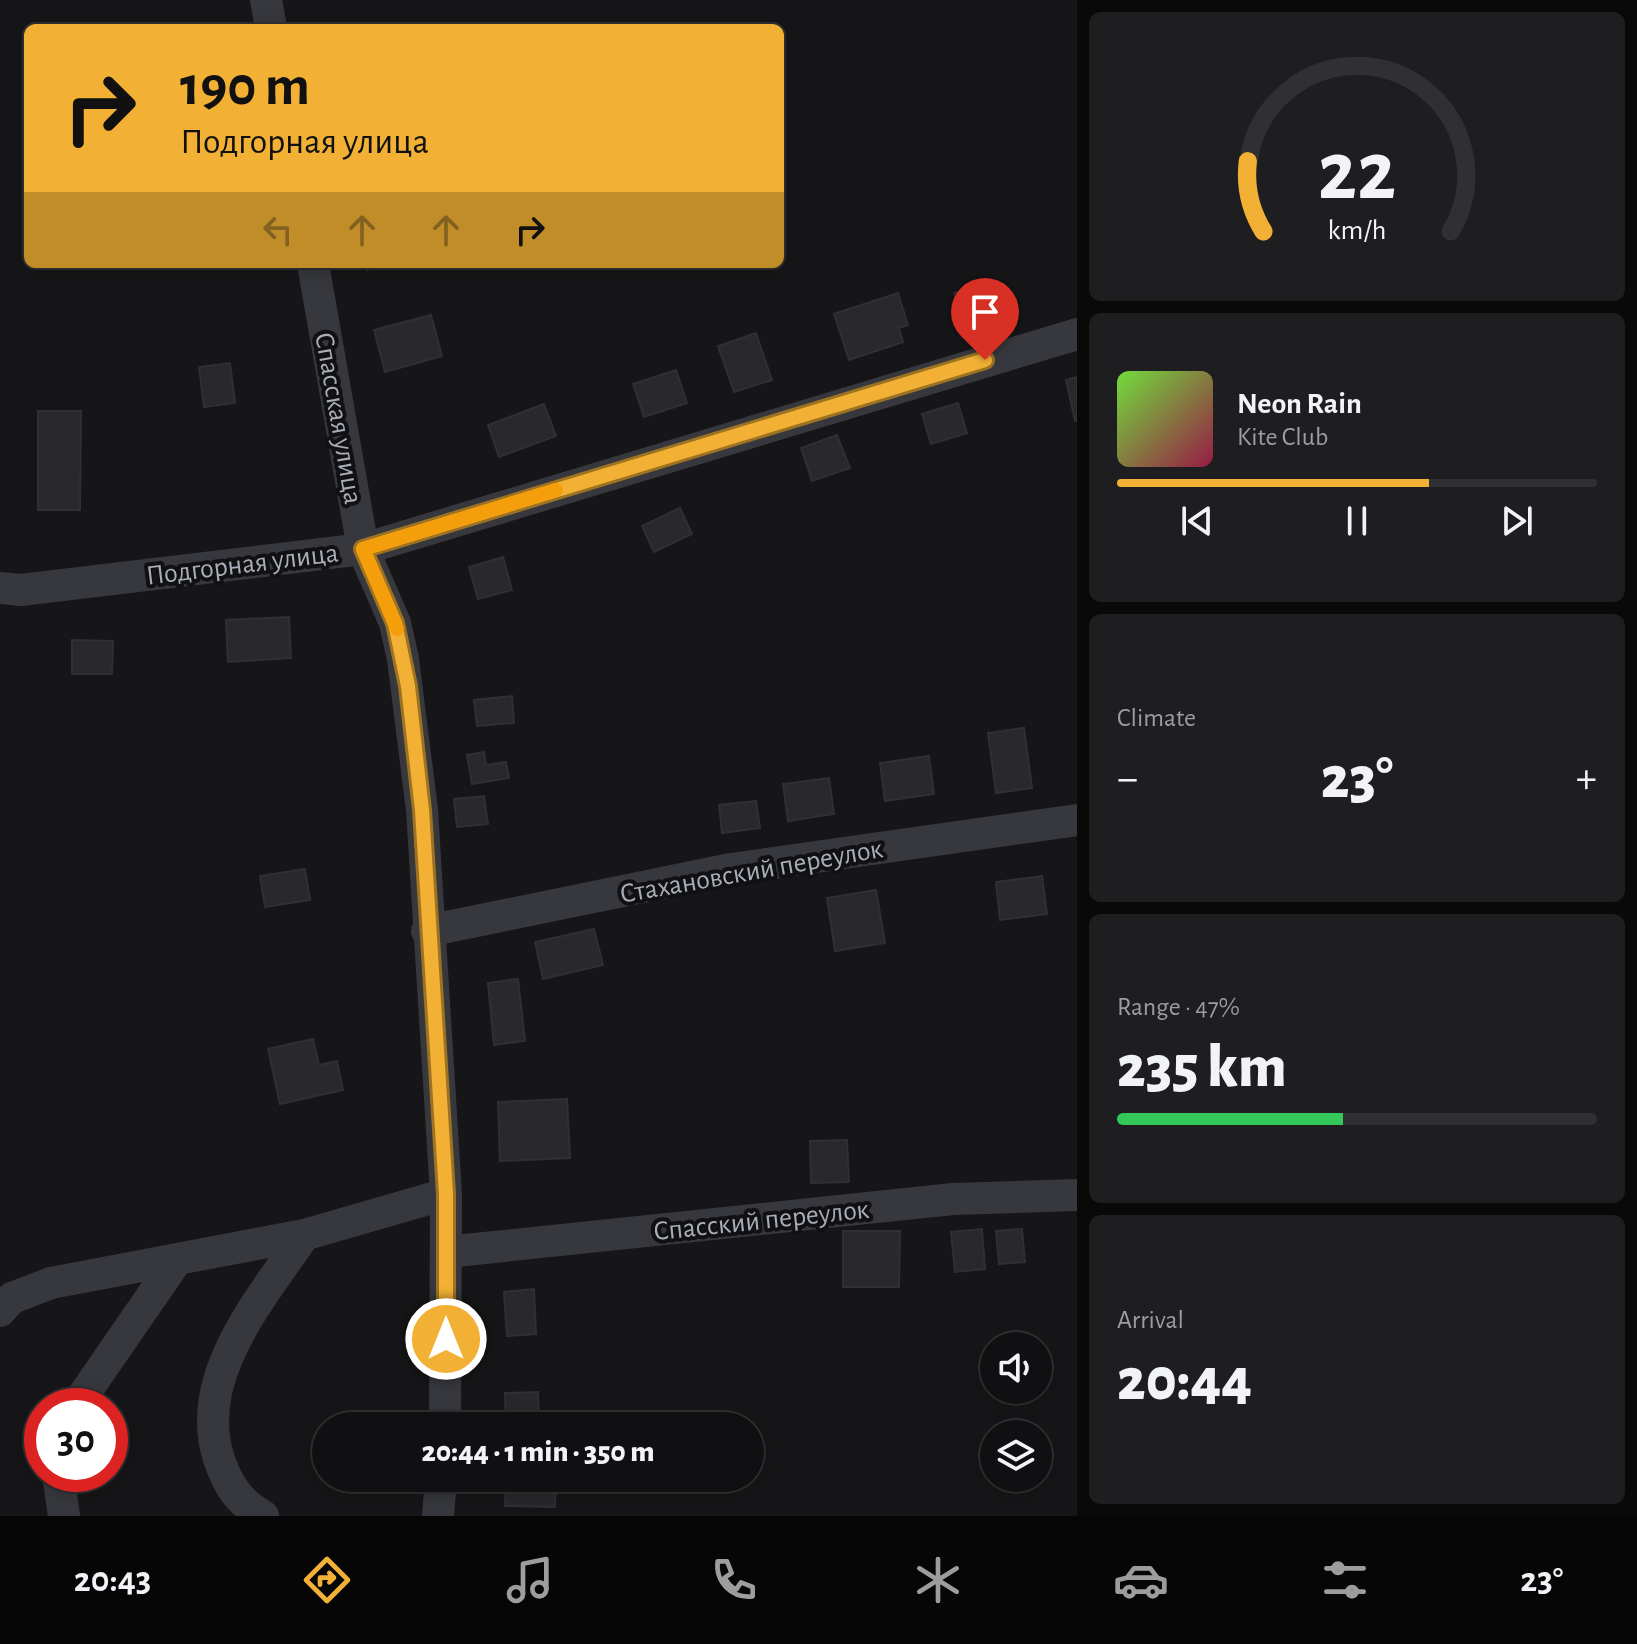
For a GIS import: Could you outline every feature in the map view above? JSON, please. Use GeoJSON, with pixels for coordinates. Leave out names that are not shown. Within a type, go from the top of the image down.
{"type":"FeatureCollection","features":[{"type":"Feature","properties":{"kind":"street"},"geometry":{"type":"LineString","coordinates":[[266,0],[270,24]]}},
{"type":"Feature","properties":{"kind":"street","name":"Спасская улица"},"geometry":{"type":"LineString","coordinates":[[314,268],[363,549],[395,623],[408,686],[422,810],[427,931],[446,1194],[445,1412]]}},
{"type":"Feature","properties":{"kind":"street","name":"Подгорная улица"},"geometry":{"type":"LineString","coordinates":[[0,588],[21,590],[363,549],[1077,334]]}},
{"type":"Feature","properties":{"kind":"street","name":"Стахановский переулок"},"geometry":{"type":"LineString","coordinates":[[427,931],[731,869],[1077,820]]}},
{"type":"Feature","properties":{"kind":"street"},"geometry":{"type":"LineString","coordinates":[[4,1302],[51,1283],[304,1235],[446,1194]]}},
{"type":"Feature","properties":{"kind":"street","name":"Спасский переулок"},"geometry":{"type":"LineString","coordinates":[[446,1252],[953,1199],[1077,1195]]}},
{"type":"Feature","properties":{"kind":"street"},"geometry":{"type":"LineString","coordinates":[[263,1516],[248,1507],[227,1484],[214,1443],[214,1406],[233,1344],[304,1235]]}},
{"type":"Feature","properties":{"kind":"street"},"geometry":{"type":"LineString","coordinates":[[88,1388],[176,1261]]}},
{"type":"Feature","properties":{"kind":"street"},"geometry":{"type":"LineString","coordinates":[[61,1492],[64,1516]]}},
{"type":"Feature","properties":{"kind":"street"},"geometry":{"type":"LineString","coordinates":[[438,1516],[440,1492]]}},
{"type":"Feature","properties":{"kind":"building"},"geometry":{"type":"Polygon","coordinates":[[[982,286],[991,320],[963,327],[954,293],[982,286]]]}},
{"type":"Feature","properties":{"kind":"building"},"geometry":{"type":"Polygon","coordinates":[[[898,293],[908,325],[899,328],[903,342],[849,360],[834,314],[898,293]]]}},
{"type":"Feature","properties":{"kind":"building"},"geometry":{"type":"Polygon","coordinates":[[[431,315],[442,356],[385,372],[374,330],[431,315]]]}},
{"type":"Feature","properties":{"kind":"building"},"geometry":{"type":"Polygon","coordinates":[[[756,333],[772,380],[734,392],[718,346],[756,333]]]}},
{"type":"Feature","properties":{"kind":"building"},"geometry":{"type":"Polygon","coordinates":[[[230,363],[235,403],[204,407],[199,367],[230,363]]]}},
{"type":"Feature","properties":{"kind":"building"},"geometry":{"type":"Polygon","coordinates":[[[676,370],[687,403],[644,417],[633,384],[676,370]]]}},
{"type":"Feature","properties":{"kind":"building"},"geometry":{"type":"Polygon","coordinates":[[[1077,377],[1077,421],[1075,421],[1066,380],[1077,377]]]}},
{"type":"Feature","properties":{"kind":"building"},"geometry":{"type":"Polygon","coordinates":[[[958,403],[967,433],[931,444],[922,414],[958,403]]]}},
{"type":"Feature","properties":{"kind":"building"},"geometry":{"type":"Polygon","coordinates":[[[544,404],[556,436],[499,457],[488,425],[544,404]]]}},
{"type":"Feature","properties":{"kind":"building"},"geometry":{"type":"Polygon","coordinates":[[[38,411],[81,411],[80,510],[38,510],[38,411]]]}},
{"type":"Feature","properties":{"kind":"building"},"geometry":{"type":"Polygon","coordinates":[[[837,435],[850,468],[812,481],[801,448],[837,435]]]}},
{"type":"Feature","properties":{"kind":"building"},"geometry":{"type":"Polygon","coordinates":[[[680,508],[692,534],[654,552],[642,526],[680,508]]]}},
{"type":"Feature","properties":{"kind":"building"},"geometry":{"type":"Polygon","coordinates":[[[503,557],[512,590],[478,599],[469,567],[503,557]]]}},
{"type":"Feature","properties":{"kind":"building"},"geometry":{"type":"Polygon","coordinates":[[[289,617],[291,658],[228,662],[226,620],[289,617]]]}},
{"type":"Feature","properties":{"kind":"building"},"geometry":{"type":"Polygon","coordinates":[[[72,640],[113,641],[112,674],[72,674],[72,640]]]}},
{"type":"Feature","properties":{"kind":"building"},"geometry":{"type":"Polygon","coordinates":[[[512,696],[514,723],[477,726],[474,700],[512,696]]]}},
{"type":"Feature","properties":{"kind":"building"},"geometry":{"type":"Polygon","coordinates":[[[1024,728],[1032,788],[996,793],[988,733],[1024,728]]]}},
{"type":"Feature","properties":{"kind":"building"},"geometry":{"type":"Polygon","coordinates":[[[484,752],[486,765],[506,762],[509,778],[472,784],[467,755],[484,752]]]}},
{"type":"Feature","properties":{"kind":"building"},"geometry":{"type":"Polygon","coordinates":[[[929,756],[934,794],[885,801],[880,763],[929,756]]]}},
{"type":"Feature","properties":{"kind":"building"},"geometry":{"type":"Polygon","coordinates":[[[829,778],[834,814],[788,821],[783,784],[829,778]]]}},
{"type":"Feature","properties":{"kind":"building"},"geometry":{"type":"Polygon","coordinates":[[[484,796],[488,824],[457,827],[454,799],[484,796]]]}},
{"type":"Feature","properties":{"kind":"building"},"geometry":{"type":"Polygon","coordinates":[[[756,801],[760,828],[722,833],[719,805],[756,801]]]}},
{"type":"Feature","properties":{"kind":"building"},"geometry":{"type":"Polygon","coordinates":[[[305,869],[310,900],[265,907],[260,876],[305,869]]]}},
{"type":"Feature","properties":{"kind":"building"},"geometry":{"type":"Polygon","coordinates":[[[1042,876],[1047,914],[1000,920],[996,882],[1042,876]]]}},
{"type":"Feature","properties":{"kind":"building"},"geometry":{"type":"Polygon","coordinates":[[[876,890],[885,943],[835,951],[827,898],[876,890]]]}},
{"type":"Feature","properties":{"kind":"building"},"geometry":{"type":"Polygon","coordinates":[[[594,929],[603,965],[543,979],[535,942],[594,929]]]}},
{"type":"Feature","properties":{"kind":"building"},"geometry":{"type":"Polygon","coordinates":[[[518,979],[525,1041],[494,1045],[488,983],[518,979]]]}},
{"type":"Feature","properties":{"kind":"building"},"geometry":{"type":"Polygon","coordinates":[[[313,1039],[319,1065],[337,1061],[343,1090],[280,1104],[268,1049],[313,1039]]]}},
{"type":"Feature","properties":{"kind":"building"},"geometry":{"type":"Polygon","coordinates":[[[567,1099],[570,1158],[500,1161],[498,1102],[567,1099]]]}},
{"type":"Feature","properties":{"kind":"building"},"geometry":{"type":"Polygon","coordinates":[[[847,1140],[849,1182],[811,1183],[810,1141],[847,1140]]]}},
{"type":"Feature","properties":{"kind":"building"},"geometry":{"type":"Polygon","coordinates":[[[982,1229],[985,1269],[955,1272],[951,1232],[982,1229]]]}},
{"type":"Feature","properties":{"kind":"building"},"geometry":{"type":"Polygon","coordinates":[[[1022,1229],[1025,1262],[999,1264],[996,1231],[1022,1229]]]}},
{"type":"Feature","properties":{"kind":"building"},"geometry":{"type":"Polygon","coordinates":[[[843,1231],[900,1231],[899,1287],[843,1287],[843,1231]]]}},
{"type":"Feature","properties":{"kind":"building"},"geometry":{"type":"Polygon","coordinates":[[[534,1289],[536,1334],[507,1336],[504,1292],[534,1289]]]}},
{"type":"Feature","properties":{"kind":"building"},"geometry":{"type":"Polygon","coordinates":[[[538,1392],[539,1412],[506,1412],[505,1393],[538,1392]]]}},
{"type":"Feature","properties":{"kind":"building"},"geometry":{"type":"Polygon","coordinates":[[[506,1492],[556,1492],[555,1507],[505,1506],[506,1492]]]}},
{"type":"Feature","properties":{"kind":"slow traffic"},"geometry":{"type":"LineString","coordinates":[[397,629],[363,549],[556,490]]}},
{"type":"Feature","properties":{"kind":"route"},"geometry":{"type":"LineString","coordinates":[[446,1339],[446,1194],[427,931],[422,810],[408,686],[395,623],[363,549],[985,360]]}}]}
